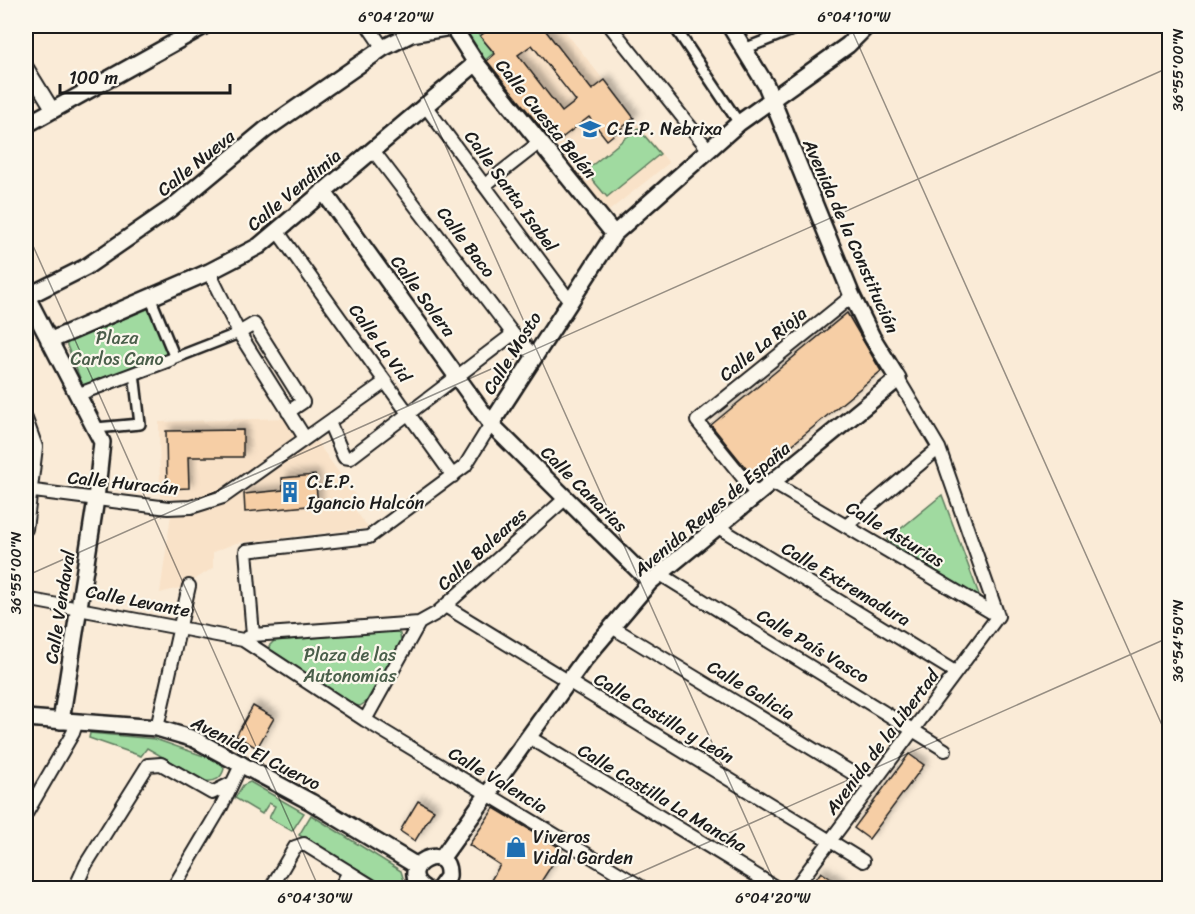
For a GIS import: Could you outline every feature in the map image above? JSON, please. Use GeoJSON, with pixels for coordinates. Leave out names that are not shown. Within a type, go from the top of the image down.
{"type":"FeatureCollection","features":[{"type":"Feature","properties":{"kind":"street"},"geometry":{"type":"LineString","coordinates":[[26,125],[204,26]]}},
{"type":"Feature","properties":{"kind":"street"},"geometry":{"type":"LineString","coordinates":[[368,26],[383,48]]}},
{"type":"Feature","properties":{"kind":"street","name":"Calle Cuesta Belén"},"geometry":{"type":"LineString","coordinates":[[383,48],[411,34],[455,26],[476,63],[614,234]]}},
{"type":"Feature","properties":{"kind":"street"},"geometry":{"type":"LineString","coordinates":[[610,26],[708,149]]}},
{"type":"Feature","properties":{"kind":"street"},"geometry":{"type":"LineString","coordinates":[[674,26],[739,123]]}},
{"type":"Feature","properties":{"kind":"street","name":"Avenida de la Constitución"},"geometry":{"type":"LineString","coordinates":[[730,26],[773,100],[780,124],[852,296],[872,337],[939,448],[998,616]]}},
{"type":"Feature","properties":{"kind":"street"},"geometry":{"type":"LineString","coordinates":[[744,48],[802,26]]}},
{"type":"Feature","properties":{"kind":"street","name":"Calle Mosto"},"geometry":{"type":"LineString","coordinates":[[248,638],[246,550],[369,537],[465,466],[569,300],[614,234],[739,123],[848,45],[867,26]]}},
{"type":"Feature","properties":{"kind":"street","name":"Calle Nueva"},"geometry":{"type":"LineString","coordinates":[[26,296],[86,267],[170,209],[265,130],[383,48]]}},
{"type":"Feature","properties":{"kind":"street","name":"Calle Vendimia"},"geometry":{"type":"LineString","coordinates":[[49,341],[209,272],[259,246],[424,104],[476,63]]}},
{"type":"Feature","properties":{"kind":"street"},"geometry":{"type":"LineString","coordinates":[[26,66],[53,110]]}},
{"type":"Feature","properties":{"kind":"street","name":"Calle Santa Isabel"},"geometry":{"type":"LineString","coordinates":[[424,104],[569,300]]}},
{"type":"Feature","properties":{"kind":"street"},"geometry":{"type":"LineString","coordinates":[[485,185],[540,142]]}},
{"type":"Feature","properties":{"kind":"street","name":"Calle Baco"},"geometry":{"type":"LineString","coordinates":[[372,149],[513,334],[534,356]]}},
{"type":"Feature","properties":{"kind":"street","name":"Calle Solera"},"geometry":{"type":"LineString","coordinates":[[323,191],[491,424]]}},
{"type":"Feature","properties":{"kind":"street","name":"Calle La Vid"},"geometry":{"type":"LineString","coordinates":[[278,232],[453,476]]}},
{"type":"Feature","properties":{"kind":"street"},"geometry":{"type":"LineString","coordinates":[[209,272],[239,333],[305,438]]}},
{"type":"Feature","properties":{"kind":"street","name":"Calle Vendaval"},"geometry":{"type":"LineString","coordinates":[[26,296],[102,442],[80,607],[68,722]]}},
{"type":"Feature","properties":{"kind":"street","name":"Calle La Rioja"},"geometry":{"type":"LineString","coordinates":[[757,495],[697,421],[852,296]]}},
{"type":"Feature","properties":{"kind":"street"},"geometry":{"type":"LineString","coordinates":[[150,297],[172,359]]}},
{"type":"Feature","properties":{"kind":"street"},"geometry":{"type":"LineString","coordinates":[[79,394],[239,333],[254,324],[303,402],[288,411]]}},
{"type":"Feature","properties":{"kind":"street"},"geometry":{"type":"LineString","coordinates":[[329,422],[344,457],[350,458],[513,334]]}},
{"type":"Feature","properties":{"kind":"street"},"geometry":{"type":"LineString","coordinates":[[96,428],[140,424],[134,373]]}},
{"type":"Feature","properties":{"kind":"street","name":"Avenida Reyes de España"},"geometry":{"type":"LineString","coordinates":[[441,860],[569,682],[612,627],[655,578],[898,379]]}},
{"type":"Feature","properties":{"kind":"street","name":"Calle Huracán"},"geometry":{"type":"LineString","coordinates":[[28,490],[168,508],[191,507],[224,497],[385,382]]}},
{"type":"Feature","properties":{"kind":"street"},"geometry":{"type":"LineString","coordinates":[[26,419],[36,447],[28,490],[26,529]]}},
{"type":"Feature","properties":{"kind":"street","name":"Calle Canarias"},"geometry":{"type":"LineString","coordinates":[[491,424],[566,498],[655,578]]}},
{"type":"Feature","properties":{"kind":"street"},"geometry":{"type":"LineString","coordinates":[[846,526],[939,448]]}},
{"type":"Feature","properties":{"kind":"street","name":"Calle Asturias"},"geometry":{"type":"LineString","coordinates":[[773,483],[998,616]]}},
{"type":"Feature","properties":{"kind":"street","name":"Calle Baleares"},"geometry":{"type":"LineString","coordinates":[[419,623],[445,606],[566,498]]}},
{"type":"Feature","properties":{"kind":"street","name":"Calle Extremadura"},"geometry":{"type":"LineString","coordinates":[[718,527],[955,672]]}},
{"type":"Feature","properties":{"kind":"street","name":"Calle País Vasco"},"geometry":{"type":"LineString","coordinates":[[655,578],[914,729],[945,750]]}},
{"type":"Feature","properties":{"kind":"street"},"geometry":{"type":"LineString","coordinates":[[157,728],[189,586]]}},
{"type":"Feature","properties":{"kind":"street","name":"Calle Levante"},"geometry":{"type":"LineString","coordinates":[[26,599],[80,607],[180,628],[248,638]]}},
{"type":"Feature","properties":{"kind":"street","name":"Calle Castilla y León"},"geometry":{"type":"LineString","coordinates":[[445,606],[863,861]]}},
{"type":"Feature","properties":{"kind":"street","name":"Avenida de la Libertad"},"geometry":{"type":"LineString","coordinates":[[795,888],[998,616]]}},
{"type":"Feature","properties":{"kind":"street"},"geometry":{"type":"LineString","coordinates":[[248,638],[419,623]]}},
{"type":"Feature","properties":{"kind":"street"},"geometry":{"type":"LineString","coordinates":[[248,638],[365,720],[419,623]]}},
{"type":"Feature","properties":{"kind":"street","name":"Calle Galicia"},"geometry":{"type":"LineString","coordinates":[[612,627],[872,784]]}},
{"type":"Feature","properties":{"kind":"street","name":"Avenida El Cuervo"},"geometry":{"type":"LineString","coordinates":[[26,718],[157,728],[194,740],[242,763],[417,866]]}},
{"type":"Feature","properties":{"kind":"street","name":"Calle Valencia"},"geometry":{"type":"LineString","coordinates":[[365,720],[644,888]]}},
{"type":"Feature","properties":{"kind":"street"},"geometry":{"type":"LineString","coordinates":[[26,814],[73,733],[68,722]]}},
{"type":"Feature","properties":{"kind":"street","name":"Calle Castilla La Mancha"},"geometry":{"type":"LineString","coordinates":[[530,737],[777,888]]}},
{"type":"Feature","properties":{"kind":"street"},"geometry":{"type":"LineString","coordinates":[[173,888],[221,807],[242,763]]}},
{"type":"Feature","properties":{"kind":"street"},"geometry":{"type":"LineString","coordinates":[[75,888],[86,864],[148,765],[161,764],[212,793],[221,807]]}},
{"type":"Feature","properties":{"kind":"street"},"geometry":{"type":"LineString","coordinates":[[212,793],[232,783]]}},
{"type":"Feature","properties":{"kind":"street"},"geometry":{"type":"LineString","coordinates":[[271,888],[295,847],[304,844],[375,888]]}},
{"type":"Feature","properties":{"kind":"street"},"geometry":{"type":"LineString","coordinates":[[423,888],[417,881],[417,866],[425,858],[441,860],[447,867],[448,886]]}},
{"type":"Feature","properties":{"kind":"street"},"geometry":{"type":"LineString","coordinates":[[340,888],[349,872]]}},
{"type":"Feature","properties":{"kind":"shaded area","name":"C.E.P. Nebrixa"},"geometry":{"type":"Polygon","coordinates":[[[542,26],[561,26],[669,163],[605,214],[485,62],[523,32],[527,38],[542,26]]]}},
{"type":"Feature","properties":{"kind":"shaded area"},"geometry":{"type":"Polygon","coordinates":[[[286,418],[297,435],[220,492],[191,501],[160,498],[159,422],[286,418]]]}},
{"type":"Feature","properties":{"kind":"shaded area"},"geometry":{"type":"Polygon","coordinates":[[[314,438],[358,499],[351,505],[368,527],[236,543],[213,552],[213,568],[183,587],[160,593],[171,515],[195,514],[218,506],[314,438]]]}},
{"type":"Feature","properties":{"kind":"green space"},"geometry":{"type":"Polygon","coordinates":[[[474,29],[494,53],[485,60],[466,33],[474,29]]]}},
{"type":"Feature","properties":{"kind":"green space"},"geometry":{"type":"Polygon","coordinates":[[[638,128],[660,154],[607,197],[585,171],[638,128]]]}},
{"type":"Feature","properties":{"kind":"green space","name":"Plaza Carlos Cano"},"geometry":{"type":"Polygon","coordinates":[[[150,308],[169,353],[84,388],[66,343],[150,308]]]}},
{"type":"Feature","properties":{"kind":"green space"},"geometry":{"type":"Polygon","coordinates":[[[942,495],[981,600],[887,540],[942,495]]]}},
{"type":"Feature","properties":{"kind":"green space","name":"Plaza de las Autonomías"},"geometry":{"type":"Polygon","coordinates":[[[396,631],[400,634],[401,642],[366,702],[360,706],[354,705],[271,654],[269,646],[274,641],[396,631]]]}},
{"type":"Feature","properties":{"kind":"green space"},"geometry":{"type":"Polygon","coordinates":[[[90,733],[155,739],[221,762],[224,769],[217,779],[205,781],[147,748],[141,756],[89,738],[90,733]]]}},
{"type":"Feature","properties":{"kind":"green space"},"geometry":{"type":"Polygon","coordinates":[[[250,782],[304,813],[292,831],[269,818],[275,806],[269,803],[262,814],[235,798],[243,785],[250,782]]]}},
{"type":"Feature","properties":{"kind":"green space"},"geometry":{"type":"Polygon","coordinates":[[[311,815],[401,871],[405,884],[398,888],[388,887],[299,835],[311,815]]]}},
{"type":"Feature","properties":{"kind":"building"},"geometry":{"type":"Polygon","coordinates":[[[494,26],[542,26],[592,90],[605,80],[634,118],[607,140],[589,117],[554,144],[487,61],[495,54],[480,36],[494,26]],[[532,45],[518,55],[562,112],[576,101],[532,45]]]}},
{"type":"Feature","properties":{"kind":"building"},"geometry":{"type":"Polygon","coordinates":[[[847,313],[881,371],[753,477],[711,425],[847,313]]]}},
{"type":"Feature","properties":{"kind":"building"},"geometry":{"type":"Polygon","coordinates":[[[243,430],[243,457],[188,457],[189,488],[167,489],[166,431],[243,430]]]}},
{"type":"Feature","properties":{"kind":"building","name":"C.E.P. Igancio Halcón"},"geometry":{"type":"Polygon","coordinates":[[[315,475],[318,505],[245,512],[244,494],[283,490],[282,478],[315,475]]]}},
{"type":"Feature","properties":{"kind":"building"},"geometry":{"type":"Polygon","coordinates":[[[253,706],[274,718],[257,748],[236,736],[253,706]]]}},
{"type":"Feature","properties":{"kind":"building"},"geometry":{"type":"Polygon","coordinates":[[[909,754],[924,765],[869,839],[854,828],[909,754]]]}},
{"type":"Feature","properties":{"kind":"building"},"geometry":{"type":"Polygon","coordinates":[[[418,801],[434,810],[415,841],[400,831],[418,801]]]}},
{"type":"Feature","properties":{"kind":"building","name":"Viveros Vidal Garden"},"geometry":{"type":"Polygon","coordinates":[[[494,808],[562,849],[537,888],[493,888],[488,885],[500,865],[469,845],[494,808]]]}},
{"type":"Feature","properties":{"kind":"building"},"geometry":{"type":"Polygon","coordinates":[[[821,872],[844,888],[820,888],[813,883],[821,872]]]}},
{"type":"Feature","properties":{"kind":"place","name":"C.E.P. Nebrixa"},"geometry":{"type":"Point","coordinates":[590,129]}},
{"type":"Feature","properties":{"kind":"place","name":"C.E.P. Igancio Halcón"},"geometry":{"type":"Point","coordinates":[290,492]}},
{"type":"Feature","properties":{"kind":"place","name":"Viveros Vidal Garden"},"geometry":{"type":"Point","coordinates":[516,847]}}]}
